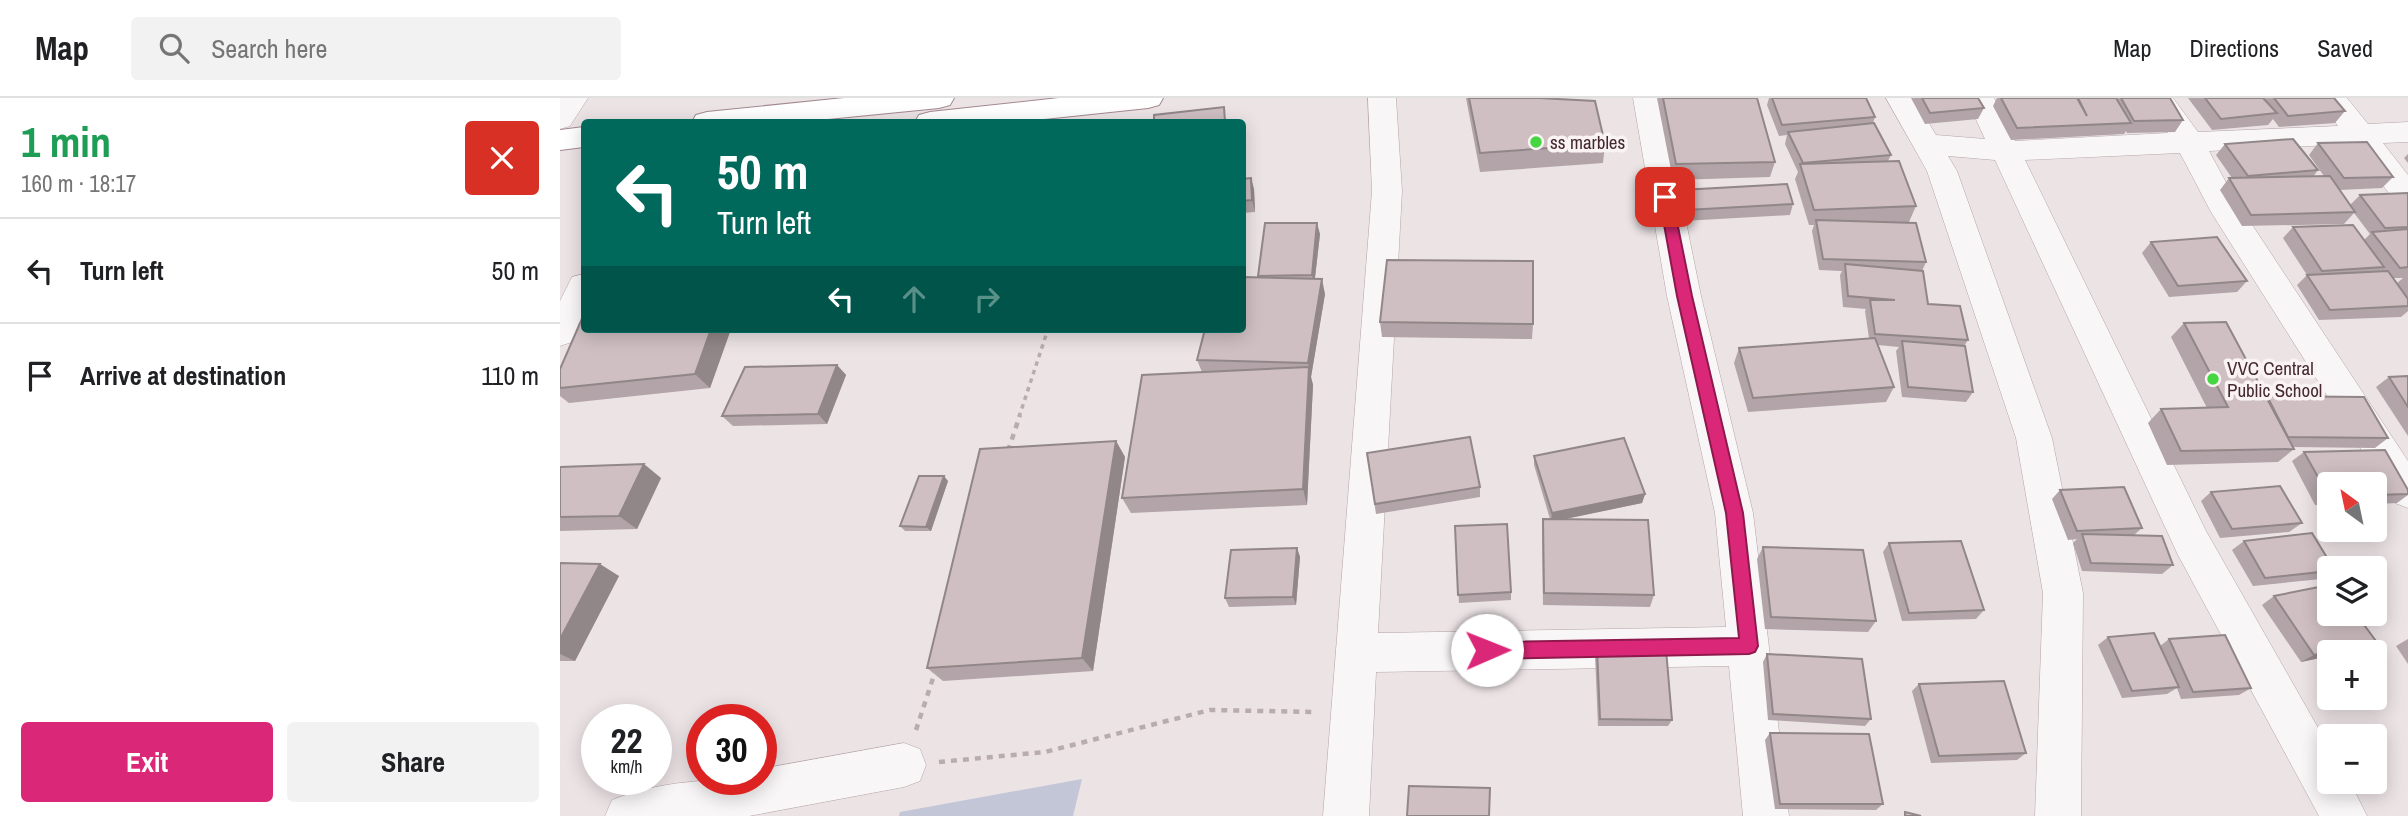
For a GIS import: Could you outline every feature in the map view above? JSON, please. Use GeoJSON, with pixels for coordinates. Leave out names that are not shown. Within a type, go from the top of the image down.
{"type":"FeatureCollection","features":[{"type":"Feature","properties":{"kind":"highway"},"geometry":{"type":"LineString","coordinates":[[736,119],[939,98]]}},
{"type":"Feature","properties":{"kind":"highway"},"geometry":{"type":"LineString","coordinates":[[957,119],[1149,98]]}},
{"type":"Feature","properties":{"kind":"highway"},"geometry":{"type":"LineString","coordinates":[[560,139],[581,137]]}},
{"type":"Feature","properties":{"kind":"highway"},"geometry":{"type":"LineString","coordinates":[[560,163],[581,160]]}},
{"type":"Feature","properties":{"kind":"street"},"geometry":{"type":"LineString","coordinates":[[560,119],[574,98]]}},
{"type":"Feature","properties":{"kind":"street"},"geometry":{"type":"LineString","coordinates":[[1346,816],[1387,191],[1382,98]]}},
{"type":"Feature","properties":{"kind":"street"},"geometry":{"type":"LineString","coordinates":[[1647,98],[1684,296],[1734,513],[1766,816]]}},
{"type":"Feature","properties":{"kind":"street"},"geometry":{"type":"LineString","coordinates":[[1899,98],[1942,171],[2034,438],[2063,593],[2058,816]]}},
{"type":"Feature","properties":{"kind":"street"},"geometry":{"type":"LineString","coordinates":[[1980,98],[2192,543],[2344,816]]}},
{"type":"Feature","properties":{"kind":"street"},"geometry":{"type":"LineString","coordinates":[[2158,98],[2189,141],[2222,204],[2408,492]]}},
{"type":"Feature","properties":{"kind":"street"},"geometry":{"type":"LineString","coordinates":[[2332,98],[2408,196]]}},
{"type":"Feature","properties":{"kind":"street"},"geometry":{"type":"LineString","coordinates":[[1926,144],[2007,151],[2408,132]]}},
{"type":"Feature","properties":{"kind":"street"},"geometry":{"type":"LineString","coordinates":[[560,333],[581,292]]}},
{"type":"Feature","properties":{"kind":"street"},"geometry":{"type":"LineString","coordinates":[[1356,653],[1749,646]]}},
{"type":"Feature","properties":{"kind":"street"},"geometry":{"type":"LineString","coordinates":[[628,816],[904,765]]}},
{"type":"Feature","properties":{"kind":"path"},"geometry":{"type":"LineString","coordinates":[[1004,461],[1047,333]]}},
{"type":"Feature","properties":{"kind":"path"},"geometry":{"type":"LineString","coordinates":[[939,659],[904,765],[1045,752],[1210,710],[1352,712]]}},
{"type":"Feature","properties":{"kind":"shaded area"},"geometry":{"type":"Polygon","coordinates":[[[1082,779],[1073,816],[899,816],[900,812],[1082,779]]]}},
{"type":"Feature","properties":{"kind":"building","name":"ss marbles"},"geometry":{"type":"Polygon","coordinates":[[[1469,98],[1595,101],[1605,144],[1480,153],[1469,98]]]}},
{"type":"Feature","properties":{"kind":"building"},"geometry":{"type":"Polygon","coordinates":[[[1663,98],[1757,98],[1775,162],[1676,164],[1663,98]]]}},
{"type":"Feature","properties":{"kind":"building"},"geometry":{"type":"Polygon","coordinates":[[[1772,98],[1866,98],[1875,117],[1782,125],[1772,98]]]}},
{"type":"Feature","properties":{"kind":"building"},"geometry":{"type":"Polygon","coordinates":[[[1922,98],[1978,98],[1984,108],[1930,113],[1922,98]]]}},
{"type":"Feature","properties":{"kind":"building"},"geometry":{"type":"Polygon","coordinates":[[[2001,98],[2077,98],[2087,116],[2078,98],[2116,98],[2131,123],[2017,128],[2001,98]]]}},
{"type":"Feature","properties":{"kind":"building"},"geometry":{"type":"Polygon","coordinates":[[[2121,98],[2170,98],[2183,120],[2134,121],[2121,98]]]}},
{"type":"Feature","properties":{"kind":"building"},"geometry":{"type":"Polygon","coordinates":[[[2205,98],[2263,98],[2277,113],[2221,119],[2205,98]]]}},
{"type":"Feature","properties":{"kind":"building"},"geometry":{"type":"Polygon","coordinates":[[[2274,98],[2334,98],[2345,111],[2288,116],[2274,98]]]}},
{"type":"Feature","properties":{"kind":"building"},"geometry":{"type":"Polygon","coordinates":[[[1224,107],[1225,119],[1154,119],[1154,115],[1224,107]]]}},
{"type":"Feature","properties":{"kind":"building"},"geometry":{"type":"Polygon","coordinates":[[[1874,123],[1891,155],[1803,163],[1788,132],[1874,123]]]}},
{"type":"Feature","properties":{"kind":"building"},"geometry":{"type":"Polygon","coordinates":[[[2293,139],[2318,170],[2248,176],[2225,144],[2293,139]]]}},
{"type":"Feature","properties":{"kind":"building"},"geometry":{"type":"Polygon","coordinates":[[[2367,142],[2393,177],[2344,178],[2318,143],[2367,142]]]}},
{"type":"Feature","properties":{"kind":"building"},"geometry":{"type":"Polygon","coordinates":[[[1899,161],[1916,206],[1814,210],[1800,164],[1899,161]]]}},
{"type":"Feature","properties":{"kind":"building"},"geometry":{"type":"Polygon","coordinates":[[[2330,176],[2355,212],[2251,215],[2229,178],[2330,176]]]}},
{"type":"Feature","properties":{"kind":"building"},"geometry":{"type":"Polygon","coordinates":[[[1251,178],[1252,200],[1246,201],[1246,179],[1251,178]]]}},
{"type":"Feature","properties":{"kind":"building"},"geometry":{"type":"Polygon","coordinates":[[[1787,184],[1793,204],[1686,210],[1681,190],[1787,184]]]}},
{"type":"Feature","properties":{"kind":"building"},"geometry":{"type":"Polygon","coordinates":[[[2408,193],[2408,227],[2385,228],[2360,195],[2408,193]]]}},
{"type":"Feature","properties":{"kind":"building"},"geometry":{"type":"Polygon","coordinates":[[[1816,220],[1916,223],[1926,262],[1823,259],[1816,220]]]}},
{"type":"Feature","properties":{"kind":"building"},"geometry":{"type":"Polygon","coordinates":[[[1265,223],[1317,223],[1312,275],[1258,276],[1265,223]]]}},
{"type":"Feature","properties":{"kind":"building"},"geometry":{"type":"Polygon","coordinates":[[[2353,225],[2384,267],[2322,271],[2293,227],[2353,225]]]}},
{"type":"Feature","properties":{"kind":"building"},"geometry":{"type":"Polygon","coordinates":[[[2408,229],[2408,267],[2400,268],[2372,232],[2408,229]]]}},
{"type":"Feature","properties":{"kind":"building"},"geometry":{"type":"Polygon","coordinates":[[[2217,237],[2247,281],[2178,286],[2151,242],[2217,237]]]}},
{"type":"Feature","properties":{"kind":"building"},"geometry":{"type":"Polygon","coordinates":[[[1387,260],[1533,261],[1533,324],[1380,322],[1387,260]]]}},
{"type":"Feature","properties":{"kind":"building"},"geometry":{"type":"Polygon","coordinates":[[[1845,264],[1923,271],[1928,304],[1960,306],[1968,340],[1875,334],[1870,300],[1895,300],[1848,296],[1845,264]]]}},
{"type":"Feature","properties":{"kind":"building"},"geometry":{"type":"Polygon","coordinates":[[[2388,271],[2408,299],[2408,306],[2330,310],[2307,275],[2388,271]]]}},
{"type":"Feature","properties":{"kind":"building"},"geometry":{"type":"Polygon","coordinates":[[[1246,277],[1322,279],[1308,363],[1197,360],[1204,333],[1246,333],[1246,277]]]}},
{"type":"Feature","properties":{"kind":"building"},"geometry":{"type":"Polygon","coordinates":[[[581,321],[581,333],[710,333],[695,374],[560,388],[560,369],[581,321]]]}},
{"type":"Feature","properties":{"kind":"building"},"geometry":{"type":"Polygon","coordinates":[[[2226,322],[2294,449],[2181,451],[2161,409],[2228,407],[2184,323],[2226,322]]]}},
{"type":"Feature","properties":{"kind":"building"},"geometry":{"type":"Polygon","coordinates":[[[1875,338],[1894,387],[1753,398],[1739,348],[1875,338]]]}},
{"type":"Feature","properties":{"kind":"building"},"geometry":{"type":"Polygon","coordinates":[[[1902,341],[1965,346],[1973,392],[1908,387],[1902,341]]]}},
{"type":"Feature","properties":{"kind":"building"},"geometry":{"type":"Polygon","coordinates":[[[837,365],[818,414],[722,416],[745,367],[837,365]]]}},
{"type":"Feature","properties":{"kind":"building"},"geometry":{"type":"Polygon","coordinates":[[[1309,367],[1303,489],[1122,498],[1142,375],[1309,367]]]}},
{"type":"Feature","properties":{"kind":"building"},"geometry":{"type":"Polygon","coordinates":[[[2408,376],[2408,407],[2389,377],[2408,376]]]}},
{"type":"Feature","properties":{"kind":"building"},"geometry":{"type":"Polygon","coordinates":[[[2267,396],[2364,397],[2388,438],[2288,437],[2267,396]]]}},
{"type":"Feature","properties":{"kind":"building"},"geometry":{"type":"Polygon","coordinates":[[[1470,437],[1480,487],[1375,504],[1367,453],[1470,437]]]}},
{"type":"Feature","properties":{"kind":"building"},"geometry":{"type":"Polygon","coordinates":[[[1624,438],[1645,494],[1552,513],[1534,456],[1624,438]]]}},
{"type":"Feature","properties":{"kind":"building"},"geometry":{"type":"Polygon","coordinates":[[[1116,441],[1082,658],[927,668],[980,449],[1116,441]]]}},
{"type":"Feature","properties":{"kind":"building"},"geometry":{"type":"Polygon","coordinates":[[[2385,450],[2408,494],[2387,495],[2387,472],[2317,472],[2317,475],[2304,452],[2385,450]]]}},
{"type":"Feature","properties":{"kind":"building"},"geometry":{"type":"Polygon","coordinates":[[[644,464],[619,516],[560,517],[560,467],[644,464]]]}},
{"type":"Feature","properties":{"kind":"building"},"geometry":{"type":"Polygon","coordinates":[[[919,476],[944,476],[926,527],[900,526],[919,476]]]}},
{"type":"Feature","properties":{"kind":"building"},"geometry":{"type":"Polygon","coordinates":[[[2280,486],[2302,523],[2232,529],[2211,492],[2280,486]]]}},
{"type":"Feature","properties":{"kind":"building"},"geometry":{"type":"Polygon","coordinates":[[[2124,487],[2142,528],[2077,531],[2060,490],[2124,487]]]}},
{"type":"Feature","properties":{"kind":"building"},"geometry":{"type":"Polygon","coordinates":[[[1543,519],[1648,520],[1654,595],[1544,593],[1543,519]]]}},
{"type":"Feature","properties":{"kind":"building"},"geometry":{"type":"Polygon","coordinates":[[[1507,524],[1511,592],[1458,595],[1455,526],[1507,524]]]}},
{"type":"Feature","properties":{"kind":"building"},"geometry":{"type":"Polygon","coordinates":[[[2312,533],[2326,556],[2317,556],[2317,572],[2265,578],[2244,541],[2312,533]]]}},
{"type":"Feature","properties":{"kind":"building"},"geometry":{"type":"Polygon","coordinates":[[[2082,534],[2162,536],[2173,565],[2091,563],[2082,534]]]}},
{"type":"Feature","properties":{"kind":"building"},"geometry":{"type":"Polygon","coordinates":[[[1961,541],[1984,610],[1909,613],[1889,543],[1961,541]]]}},
{"type":"Feature","properties":{"kind":"building"},"geometry":{"type":"Polygon","coordinates":[[[1763,547],[1863,550],[1876,621],[1771,617],[1763,547]]]}},
{"type":"Feature","properties":{"kind":"building"},"geometry":{"type":"Polygon","coordinates":[[[1297,548],[1293,597],[1225,598],[1231,550],[1297,548]]]}},
{"type":"Feature","properties":{"kind":"building"},"geometry":{"type":"Polygon","coordinates":[[[560,563],[600,564],[560,639],[560,563]]]}},
{"type":"Feature","properties":{"kind":"building"},"geometry":{"type":"Polygon","coordinates":[[[2317,587],[2317,626],[2365,626],[2375,640],[2317,640],[2317,654],[2314,655],[2274,596],[2317,587]]]}},
{"type":"Feature","properties":{"kind":"building"},"geometry":{"type":"Polygon","coordinates":[[[2154,633],[2179,687],[2132,691],[2108,637],[2154,633]]]}},
{"type":"Feature","properties":{"kind":"building"},"geometry":{"type":"Polygon","coordinates":[[[2225,635],[2251,688],[2193,692],[2169,639],[2225,635]]]}},
{"type":"Feature","properties":{"kind":"building"},"geometry":{"type":"Polygon","coordinates":[[[1597,648],[1666,649],[1672,720],[1600,719],[1597,648]]]}},
{"type":"Feature","properties":{"kind":"building"},"geometry":{"type":"Polygon","coordinates":[[[1767,654],[1862,659],[1871,719],[1773,714],[1767,654]]]}},
{"type":"Feature","properties":{"kind":"building"},"geometry":{"type":"Polygon","coordinates":[[[2004,681],[2026,753],[1939,756],[1919,684],[2004,681]]]}},
{"type":"Feature","properties":{"kind":"building"},"geometry":{"type":"Polygon","coordinates":[[[1770,733],[1869,734],[1883,804],[1780,804],[1770,733]]]}},
{"type":"Feature","properties":{"kind":"building"},"geometry":{"type":"Polygon","coordinates":[[[1409,786],[1490,788],[1489,816],[1407,816],[1409,786]]]}},
{"type":"Feature","properties":{"kind":"building"},"geometry":{"type":"Polygon","coordinates":[[[1905,812],[1921,816],[1905,816],[1905,812]]]}},
{"type":"Feature","properties":{"kind":"place","name":"ss marbles"},"geometry":{"type":"Point","coordinates":[1536,142]}},
{"type":"Feature","properties":{"kind":"place","name":"VVC Central Public School"},"geometry":{"type":"Point","coordinates":[2213,379]}},
{"type":"Feature","properties":{"kind":"route"},"geometry":{"type":"LineString","coordinates":[[1487,650],[1749,646],[1734,513],[1684,296],[1665,197]]}}]}
